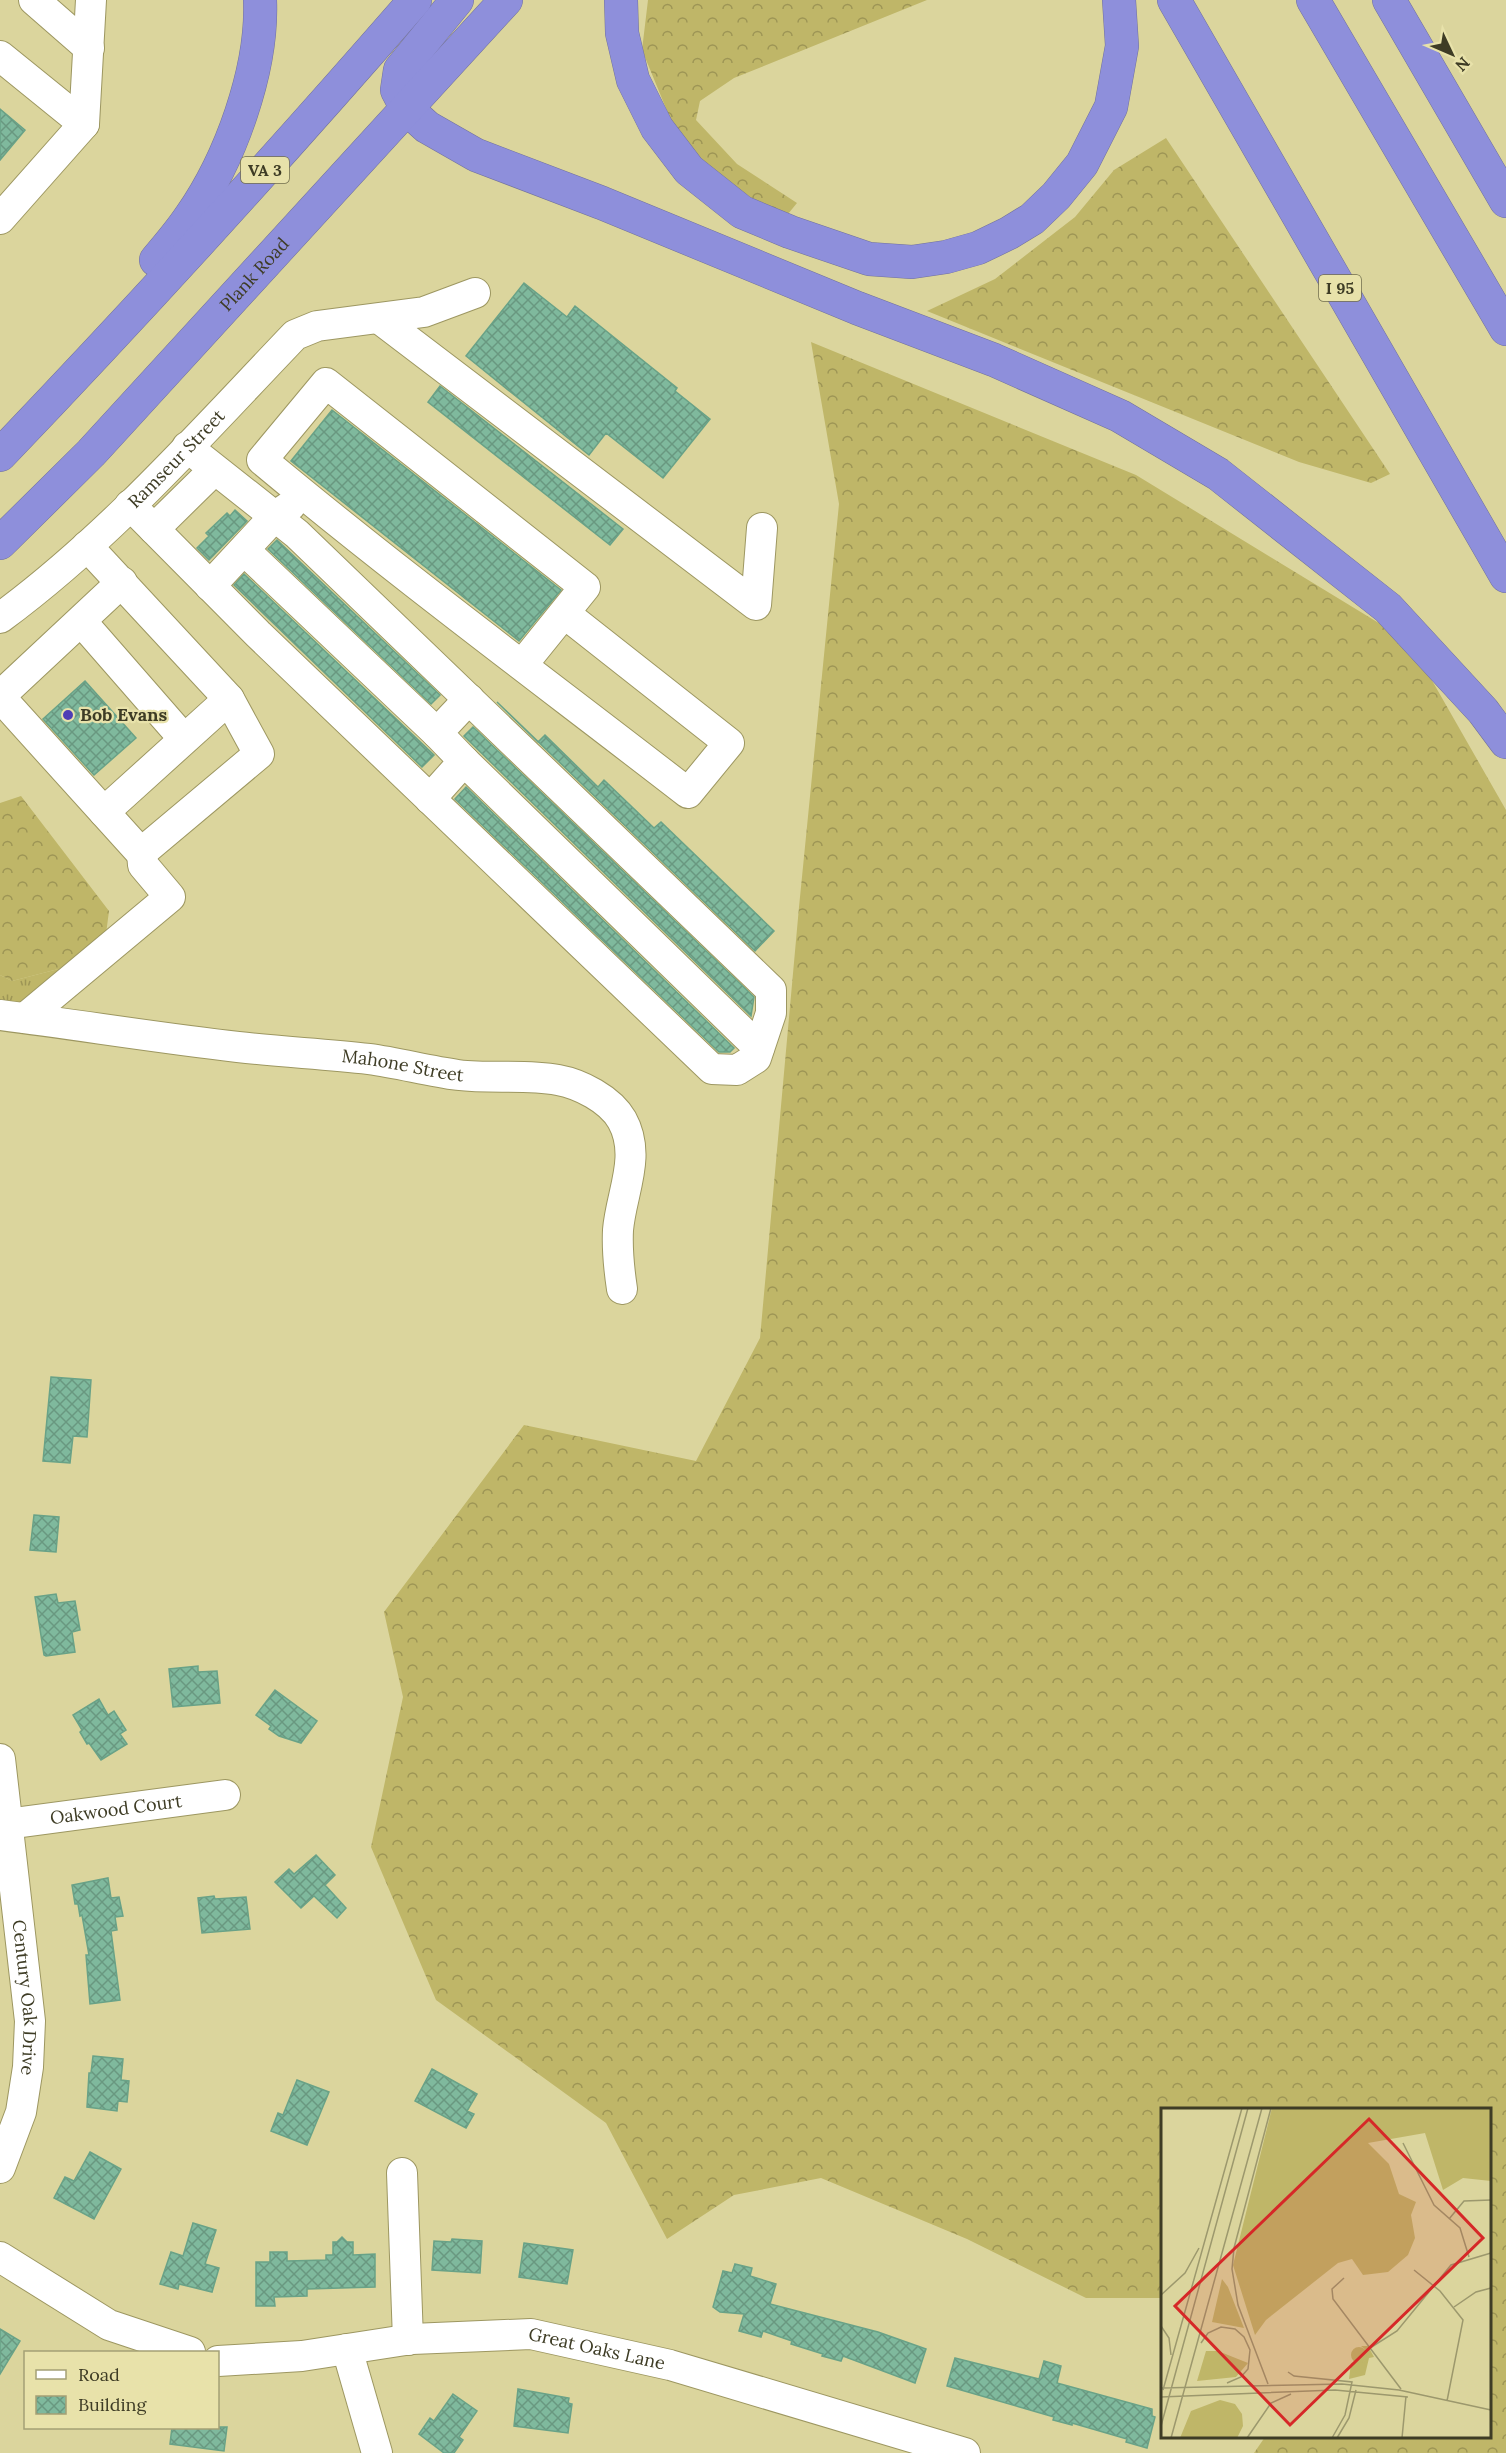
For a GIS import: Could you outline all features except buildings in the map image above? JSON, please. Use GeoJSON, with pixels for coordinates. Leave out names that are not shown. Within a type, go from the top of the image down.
{"type":"FeatureCollection","features":[{"type":"Feature","properties":{"kind":"highway"},"geometry":{"type":"LineString","coordinates":[[112,338],[145,275],[191,216],[218,169],[249,86],[257,48],[260,0]]}},
{"type":"Feature","properties":{"kind":"highway","name":"VA 3"},"geometry":{"type":"LineString","coordinates":[[0,455],[112,338],[310,121],[415,0]]}},
{"type":"Feature","properties":{"kind":"highway"},"geometry":{"type":"LineString","coordinates":[[457,0],[400,70],[397,90],[407,109],[427,127],[476,155],[602,203],[857,308],[994,360],[1130,422],[1218,474],[1388,608],[1483,711],[1506,742]]}},
{"type":"Feature","properties":{"kind":"highway","name":"Plank Road"},"geometry":{"type":"LineString","coordinates":[[0,543],[91,453],[506,0]]}},
{"type":"Feature","properties":{"kind":"highway"},"geometry":{"type":"LineString","coordinates":[[621,0],[622,33],[633,80],[657,128],[689,170],[742,212],[790,232],[869,259],[912,262],[946,257],[978,248],[1009,233],[1040,211],[1056,196],[1082,164],[1111,108],[1122,46],[1119,0]]}},
{"type":"Feature","properties":{"kind":"highway","name":"I 95"},"geometry":{"type":"LineString","coordinates":[[1174,0],[1506,576]]}},
{"type":"Feature","properties":{"kind":"highway"},"geometry":{"type":"LineString","coordinates":[[1313,0],[1506,329]]}},
{"type":"Feature","properties":{"kind":"highway"},"geometry":{"type":"LineString","coordinates":[[1389,0],[1506,201]]}},
{"type":"Feature","properties":{"kind":"street"},"geometry":{"type":"LineString","coordinates":[[34,0],[89,48]]}},
{"type":"Feature","properties":{"kind":"street"},"geometry":{"type":"LineString","coordinates":[[0,219],[84,124],[91,0]]}},
{"type":"Feature","properties":{"kind":"street"},"geometry":{"type":"LineString","coordinates":[[0,56],[84,124]]}},
{"type":"Feature","properties":{"kind":"street","name":"Ramseur Street"},"geometry":{"type":"LineString","coordinates":[[0,618],[87,546],[130,505],[295,336],[317,326],[424,312],[475,293]]}},
{"type":"Feature","properties":{"kind":"street"},"geometry":{"type":"LineString","coordinates":[[371,320],[756,605],[762,528]]}},
{"type":"Feature","properties":{"kind":"street"},"geometry":{"type":"LineString","coordinates":[[522,665],[564,613],[585,587],[327,383],[262,460],[522,665],[688,793],[729,743],[564,613]]}},
{"type":"Feature","properties":{"kind":"street"},"geometry":{"type":"LineString","coordinates":[[130,505],[210,586],[712,1069],[737,1070],[756,1058],[771,1013],[771,990],[297,534],[187,447]]}},
{"type":"Feature","properties":{"kind":"street"},"geometry":{"type":"LineString","coordinates":[[154,529],[214,470]]}},
{"type":"Feature","properties":{"kind":"street"},"geometry":{"type":"LineString","coordinates":[[210,586],[274,517],[305,495]]}},
{"type":"Feature","properties":{"kind":"street"},"geometry":{"type":"LineString","coordinates":[[87,546],[229,699],[259,754],[142,852]]}},
{"type":"Feature","properties":{"kind":"street"},"geometry":{"type":"LineString","coordinates":[[244,550],[437,733],[759,1048]]}},
{"type":"Feature","properties":{"kind":"street"},"geometry":{"type":"LineString","coordinates":[[12,1017],[170,897],[143,865],[142,852],[0,697],[122,582]]}},
{"type":"Feature","properties":{"kind":"street"},"geometry":{"type":"LineString","coordinates":[[81,621],[184,739]]}},
{"type":"Feature","properties":{"kind":"street"},"geometry":{"type":"LineString","coordinates":[[104,812],[229,699]]}},
{"type":"Feature","properties":{"kind":"street"},"geometry":{"type":"LineString","coordinates":[[437,733],[469,699]]}},
{"type":"Feature","properties":{"kind":"street"},"geometry":{"type":"LineString","coordinates":[[430,799],[464,761]]}},
{"type":"Feature","properties":{"kind":"street","name":"Mahone Street"},"geometry":{"type":"LineString","coordinates":[[12,1017],[238,1047],[369,1059],[460,1075],[558,1080],[583,1088],[605,1102],[621,1118],[628,1136],[631,1155],[630,1175],[618,1231],[622,1289]]}},
{"type":"Feature","properties":{"kind":"street","name":"Century Oak Drive"},"geometry":{"type":"LineString","coordinates":[[0,1760],[4,1824],[30,2021],[28,2067],[21,2112],[0,2168]]}},
{"type":"Feature","properties":{"kind":"street","name":"Oakwood Court"},"geometry":{"type":"LineString","coordinates":[[4,1824],[225,1795]]}},
{"type":"Feature","properties":{"kind":"street"},"geometry":{"type":"LineString","coordinates":[[402,2173],[408,2340]]}},
{"type":"Feature","properties":{"kind":"street"},"geometry":{"type":"LineString","coordinates":[[0,2257],[110,2325],[187,2351]]}},
{"type":"Feature","properties":{"kind":"street","name":"Great Oaks Lane"},"geometry":{"type":"LineString","coordinates":[[219,2361],[302,2356],[408,2340],[531,2334],[670,2365],[965,2453]]}},
{"type":"Feature","properties":{"kind":"street"},"geometry":{"type":"LineString","coordinates":[[347,2349],[377,2453]]}},
{"type":"Feature","properties":{"kind":"green space"},"geometry":{"type":"Polygon","coordinates":[[[648,0],[927,0],[734,78],[700,101],[696,120],[737,164],[797,203],[788,214],[759,203],[693,157],[670,118],[642,50],[648,0]]]}},
{"type":"Feature","properties":{"kind":"green space"},"geometry":{"type":"Polygon","coordinates":[[[1166,138],[1390,474],[1371,483],[1299,462],[927,311],[995,279],[1075,217],[1114,170],[1166,138]]]}},
{"type":"Feature","properties":{"kind":"green space"},"geometry":{"type":"Polygon","coordinates":[[[811,342],[1136,475],[1410,642],[1506,810],[1506,2453],[1254,2453],[1264,2438],[1491,2438],[1491,2108],[1161,2108],[1161,2298],[1086,2298],[967,2239],[821,2178],[734,2195],[667,2239],[606,2123],[436,2000],[371,1847],[403,1697],[384,1612],[524,1425],[696,1461],[760,1338],[799,907],[839,504],[811,342]]]}},
{"type":"Feature","properties":{"kind":"green space"},"geometry":{"type":"Polygon","coordinates":[[[21,796],[109,911],[106,934],[70,966],[12,981],[0,975],[0,803],[21,796]]]}},
{"type":"Feature","properties":{"kind":"green space"},"geometry":{"type":"Polygon","coordinates":[[[70,966],[25,1006],[0,1002],[0,975],[12,981],[70,966]]]}},
{"type":"Feature","properties":{"kind":"place","name":"Bob Evans"},"geometry":{"type":"Point","coordinates":[68,715]}}]}
